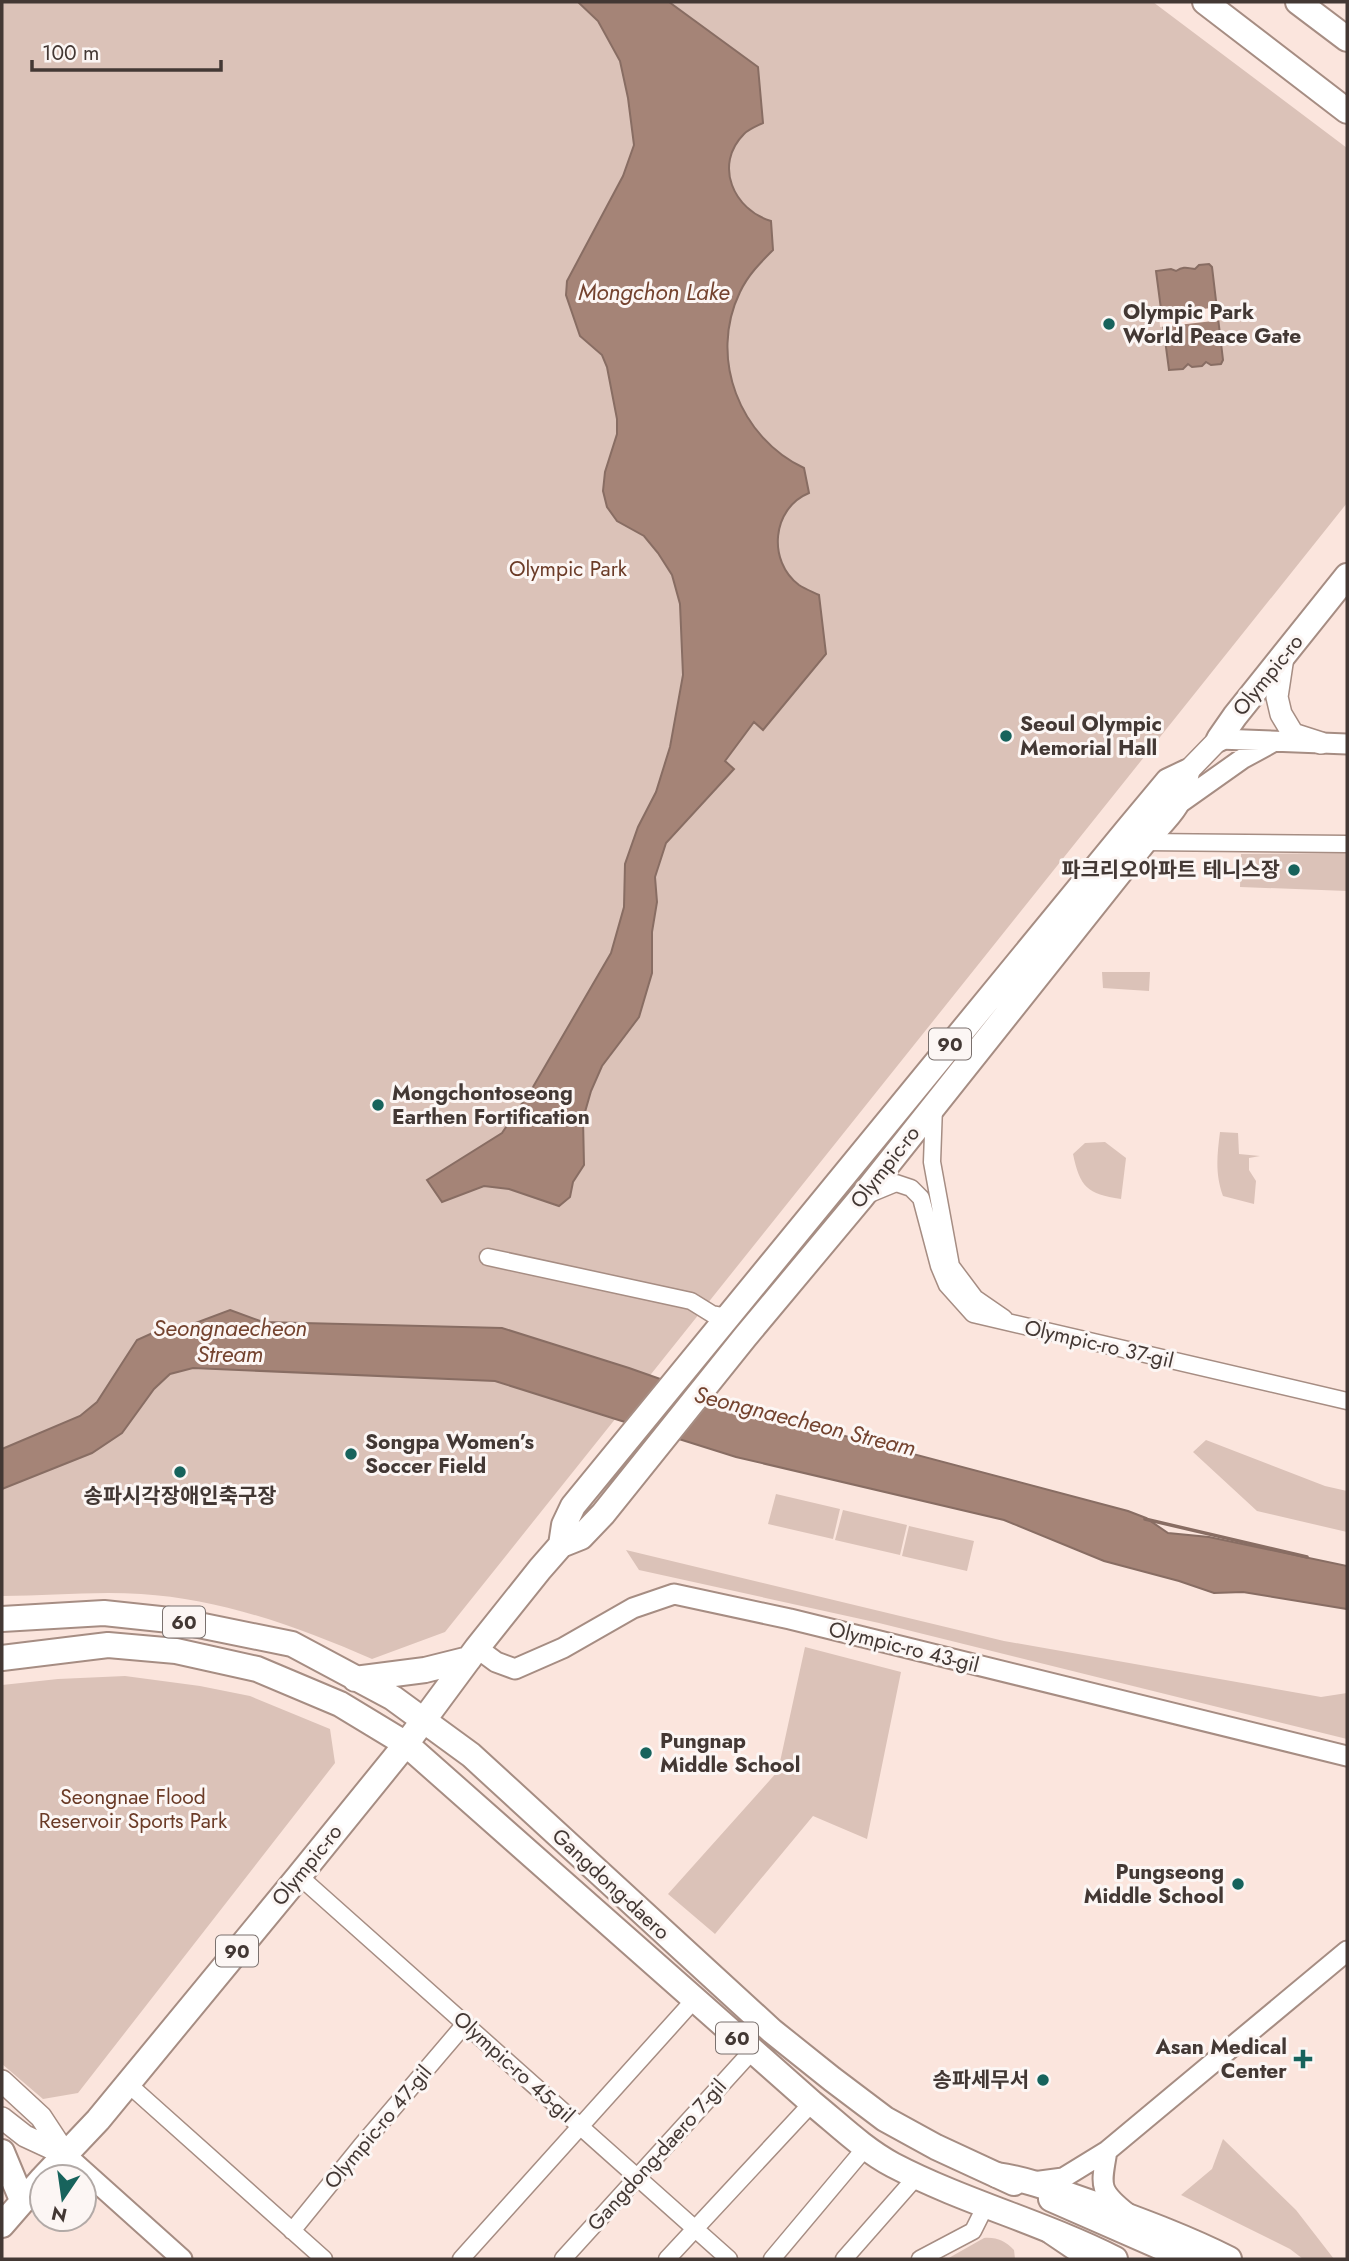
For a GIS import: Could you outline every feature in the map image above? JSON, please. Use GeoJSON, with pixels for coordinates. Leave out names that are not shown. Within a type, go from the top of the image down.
{"type":"FeatureCollection","features":[{"type":"Feature","properties":{"kind":"main road"},"geometry":{"type":"LineString","coordinates":[[1205,2],[1347,111]]}},
{"type":"Feature","properties":{"kind":"main road"},"geometry":{"type":"LineString","coordinates":[[1298,2],[1347,39]]}},
{"type":"Feature","properties":{"kind":"main road","name":"Olympic-ro"},"geometry":{"type":"LineString","coordinates":[[561,1545],[564,1524],[573,1506],[1126,830],[1168,781],[1187,772],[1219,739],[1347,576]]}},
{"type":"Feature","properties":{"kind":"main road"},"geometry":{"type":"LineString","coordinates":[[1283,657],[1277,697],[1281,714],[1293,734],[1321,743]]}},
{"type":"Feature","properties":{"kind":"main road","name":"Olympic-ro"},"geometry":{"type":"LineString","coordinates":[[58,2163],[98,2120],[299,1876],[561,1545],[581,1537],[603,1514],[861,1198],[1143,842],[1177,805],[1183,793],[1187,772]]}},
{"type":"Feature","properties":{"kind":"main road","name":"Gangdong-daero"},"geometry":{"type":"LineString","coordinates":[[2,1619],[104,1613],[179,1621],[292,1644],[393,1698],[471,1755],[772,2032],[885,2119],[936,2147],[1188,2259]]}},
{"type":"Feature","properties":{"kind":"main road","name":"Gangdong-daero"},"geometry":{"type":"LineString","coordinates":[[2,1658],[108,1645],[176,1651],[257,1669],[340,1704],[406,1744],[811,2103],[866,2147],[890,2163],[985,2207],[1115,2259]]}},
{"type":"Feature","properties":{"kind":"main road"},"geometry":{"type":"LineString","coordinates":[[355,1679],[425,1670],[473,1654]]}},
{"type":"Feature","properties":{"kind":"main road"},"geometry":{"type":"LineString","coordinates":[[2,2081],[41,2116],[66,2155]]}},
{"type":"Feature","properties":{"kind":"main road"},"geometry":{"type":"LineString","coordinates":[[2,2119],[24,2136],[66,2155]]}},
{"type":"Feature","properties":{"kind":"main road"},"geometry":{"type":"LineString","coordinates":[[2,2152],[22,2200]]}},
{"type":"Feature","properties":{"kind":"main road"},"geometry":{"type":"LineString","coordinates":[[997,2175],[1033,2182],[1135,2218],[1186,2237],[1229,2259]]}},
{"type":"Feature","properties":{"kind":"main road","name":"Olympic-ro"},"geometry":{"type":"LineString","coordinates":[[2,2225],[28,2194]]}},
{"type":"Feature","properties":{"kind":"main road"},"geometry":{"type":"LineString","coordinates":[[1052,2232],[1092,2259]]}},
{"type":"Feature","properties":{"kind":"street"},"geometry":{"type":"LineString","coordinates":[[1219,739],[1347,744]]}},
{"type":"Feature","properties":{"kind":"street"},"geometry":{"type":"LineString","coordinates":[[1177,805],[1242,759],[1273,742]]}},
{"type":"Feature","properties":{"kind":"street"},"geometry":{"type":"LineString","coordinates":[[1143,842],[1347,844]]}},
{"type":"Feature","properties":{"kind":"street","name":"Olympic-ro 37-gil"},"geometry":{"type":"LineString","coordinates":[[934,1103],[932,1162],[951,1266],[975,1298],[1012,1323],[1347,1401]]}},
{"type":"Feature","properties":{"kind":"street"},"geometry":{"type":"LineString","coordinates":[[861,1198],[896,1183],[911,1188],[921,1198],[939,1266],[947,1285],[973,1314],[1012,1323]]}},
{"type":"Feature","properties":{"kind":"street"},"geometry":{"type":"LineString","coordinates":[[488,1257],[691,1301],[725,1320]]}},
{"type":"Feature","properties":{"kind":"street","name":"Olympic-ro 43-gil"},"geometry":{"type":"LineString","coordinates":[[473,1654],[515,1669],[563,1648],[632,1608],[674,1594],[803,1622],[1347,1756]]}},
{"type":"Feature","properties":{"kind":"street","name":"Olympic-ro 45-gil"},"geometry":{"type":"LineString","coordinates":[[299,1876],[729,2259]]}},
{"type":"Feature","properties":{"kind":"street"},"geometry":{"type":"LineString","coordinates":[[1033,2182],[1063,2178],[1107,2151],[1347,1951]]}},
{"type":"Feature","properties":{"kind":"street"},"geometry":{"type":"LineString","coordinates":[[460,2259],[694,2000]]}},
{"type":"Feature","properties":{"kind":"street","name":"Olympic-ro 47-gil"},"geometry":{"type":"LineString","coordinates":[[292,2231],[360,2146],[465,2024]]}},
{"type":"Feature","properties":{"kind":"street","name":"Gangdong-daero 7-gil"},"geometry":{"type":"LineString","coordinates":[[563,2259],[752,2050]]}},
{"type":"Feature","properties":{"kind":"street"},"geometry":{"type":"LineString","coordinates":[[127,2083],[324,2259]]}},
{"type":"Feature","properties":{"kind":"street"},"geometry":{"type":"LineString","coordinates":[[667,2259],[811,2103]]}},
{"type":"Feature","properties":{"kind":"street"},"geometry":{"type":"LineString","coordinates":[[772,2259],[866,2147]]}},
{"type":"Feature","properties":{"kind":"street"},"geometry":{"type":"LineString","coordinates":[[1107,2151],[1102,2186],[1109,2199],[1135,2218]]}},
{"type":"Feature","properties":{"kind":"street"},"geometry":{"type":"LineString","coordinates":[[66,2155],[182,2259]]}},
{"type":"Feature","properties":{"kind":"street"},"geometry":{"type":"LineString","coordinates":[[844,2259],[917,2176]]}},
{"type":"Feature","properties":{"kind":"street"},"geometry":{"type":"LineString","coordinates":[[920,2259],[973,2231],[985,2207]]}},
{"type":"Feature","properties":{"kind":"green space","name":"Olympic Park"},"geometry":{"type":"Polygon","coordinates":[[[2,2],[1153,2],[1347,148],[1347,503],[445,1632],[372,1659],[259,1616],[201,1602],[123,1593],[2,1596],[2,2]]]}},
{"type":"Feature","properties":{"kind":"green space","name":"파크리오아파트 테니스장"},"geometry":{"type":"Polygon","coordinates":[[[1347,853],[1347,891],[1240,887],[1241,854],[1347,853]]]}},
{"type":"Feature","properties":{"kind":"green space"},"geometry":{"type":"Polygon","coordinates":[[[1102,972],[1150,972],[1149,991],[1103,988],[1102,972]]]}},
{"type":"Feature","properties":{"kind":"green space"},"geometry":{"type":"Polygon","coordinates":[[[1220,1132],[1238,1133],[1239,1154],[1260,1156],[1249,1158],[1249,1170],[1256,1181],[1254,1204],[1223,1196],[1217,1165],[1220,1132]]]}},
{"type":"Feature","properties":{"kind":"green space"},"geometry":{"type":"Polygon","coordinates":[[[1105,1142],[1126,1158],[1121,1199],[1100,1194],[1087,1187],[1076,1165],[1073,1154],[1085,1143],[1105,1142]]]}},
{"type":"Feature","properties":{"kind":"green space"},"geometry":{"type":"Polygon","coordinates":[[[1206,1440],[1325,1486],[1347,1491],[1347,1532],[1257,1511],[1193,1452],[1206,1440]]]}},
{"type":"Feature","properties":{"kind":"green space"},"geometry":{"type":"Polygon","coordinates":[[[776,1494],[840,1509],[833,1539],[768,1524],[776,1494]]]}},
{"type":"Feature","properties":{"kind":"green space"},"geometry":{"type":"Polygon","coordinates":[[[843,1510],[907,1525],[900,1555],[835,1540],[843,1510]]]}},
{"type":"Feature","properties":{"kind":"green space"},"geometry":{"type":"Polygon","coordinates":[[[909,1526],[974,1541],[967,1571],[902,1556],[909,1526]]]}},
{"type":"Feature","properties":{"kind":"green space"},"geometry":{"type":"Polygon","coordinates":[[[626,1550],[1004,1641],[1321,1697],[1347,1693],[1347,1739],[879,1623],[639,1570],[626,1550]]]}},
{"type":"Feature","properties":{"kind":"green space"},"geometry":{"type":"Polygon","coordinates":[[[805,1647],[901,1672],[867,1839],[813,1816],[715,1934],[668,1894],[778,1771],[805,1647]]]}},
{"type":"Feature","properties":{"kind":"green space","name":"Seongnae Flood Reservoir Sports Park"},"geometry":{"type":"Polygon","coordinates":[[[125,1676],[250,1696],[330,1729],[335,1763],[78,2093],[43,2099],[2,2064],[2,1685],[125,1676]]]}},
{"type":"Feature","properties":{"kind":"green space"},"geometry":{"type":"Polygon","coordinates":[[[1223,2139],[1296,2210],[1334,2259],[1303,2259],[1290,2249],[1181,2195],[1212,2169],[1223,2139]]]}},
{"type":"Feature","properties":{"kind":"green space"},"geometry":{"type":"Polygon","coordinates":[[[984,2238],[997,2239],[1007,2244],[1014,2250],[1015,2259],[947,2259],[984,2238]]]}},
{"type":"Feature","properties":{"kind":"water","name":"Mongchon Lake"},"geometry":{"type":"Polygon","coordinates":[[[578,2],[669,2],[758,67],[763,123],[746,132],[735,146],[729,172],[738,197],[758,215],[771,221],[773,250],[740,292],[731,317],[729,369],[736,394],[747,417],[762,437],[782,455],[804,468],[809,493],[787,510],[781,522],[778,549],[789,575],[799,585],[819,595],[826,654],[763,730],[754,722],[725,761],[734,769],[666,843],[655,877],[657,902],[652,932],[652,973],[639,1017],[602,1066],[591,1091],[583,1119],[584,1165],[573,1182],[570,1197],[559,1206],[509,1189],[484,1186],[442,1202],[427,1180],[502,1133],[533,1087],[611,953],[624,907],[625,864],[638,827],[656,792],[670,747],[683,675],[680,604],[672,575],[644,536],[617,521],[607,507],[603,491],[605,472],[617,434],[617,419],[607,367],[602,355],[580,336],[566,295],[567,281],[623,176],[634,145],[620,61],[598,21],[578,2]]]}},
{"type":"Feature","properties":{"kind":"water"},"geometry":{"type":"Polygon","coordinates":[[[1209,264],[1212,267],[1223,360],[1221,364],[1211,365],[1206,362],[1202,366],[1192,367],[1188,364],[1183,369],[1169,370],[1156,271],[1195,269],[1199,265],[1209,264]]]}},
{"type":"Feature","properties":{"kind":"water","name":"Seongnaecheon Stream"},"geometry":{"type":"Polygon","coordinates":[[[230,1310],[263,1322],[502,1328],[629,1368],[751,1411],[1128,1511],[1146,1518],[1168,1533],[1209,1537],[1347,1566],[1347,1609],[1243,1592],[1214,1593],[1104,1561],[1004,1520],[736,1457],[495,1381],[193,1368],[170,1374],[154,1389],[122,1433],[92,1453],[2,1489],[2,1449],[80,1416],[97,1402],[137,1340],[157,1331],[177,1330],[230,1310]]]}},
{"type":"Feature","properties":{"kind":"pier"},"geometry":{"type":"Polygon","coordinates":[[[1220,307],[1222,320],[1160,327],[1159,314],[1220,307]]]}},
{"type":"Feature","properties":{"kind":"waterway","name":"Seongnaecheon Stream"},"geometry":{"type":"LineString","coordinates":[[1145,1519],[1307,1557]]}},
{"type":"Feature","properties":{"kind":"place","name":"Olympic Park World Peace Gate"},"geometry":{"type":"Point","coordinates":[1109,324]}},
{"type":"Feature","properties":{"kind":"place","name":"Seoul Olympic Memorial Hall"},"geometry":{"type":"Point","coordinates":[1006,736]}},
{"type":"Feature","properties":{"kind":"place","name":"파크리오아파트 테니스장"},"geometry":{"type":"Point","coordinates":[1294,870]}},
{"type":"Feature","properties":{"kind":"place","name":"Mongchontoseong Earthen Fortification"},"geometry":{"type":"Point","coordinates":[378,1105]}},
{"type":"Feature","properties":{"kind":"place","name":"Songpa Women’s Soccer Field"},"geometry":{"type":"Point","coordinates":[351,1454]}},
{"type":"Feature","properties":{"kind":"place","name":"송파시각장애인축구장"},"geometry":{"type":"Point","coordinates":[180,1472]}},
{"type":"Feature","properties":{"kind":"place","name":"Pungnap Middle School"},"geometry":{"type":"Point","coordinates":[646,1753]}},
{"type":"Feature","properties":{"kind":"place","name":"Pungseong Middle School"},"geometry":{"type":"Point","coordinates":[1238,1884]}},
{"type":"Feature","properties":{"kind":"place","name":"Asan Medical Center"},"geometry":{"type":"Point","coordinates":[1303,2059]}},
{"type":"Feature","properties":{"kind":"place","name":"송파세무서"},"geometry":{"type":"Point","coordinates":[1043,2080]}}]}
